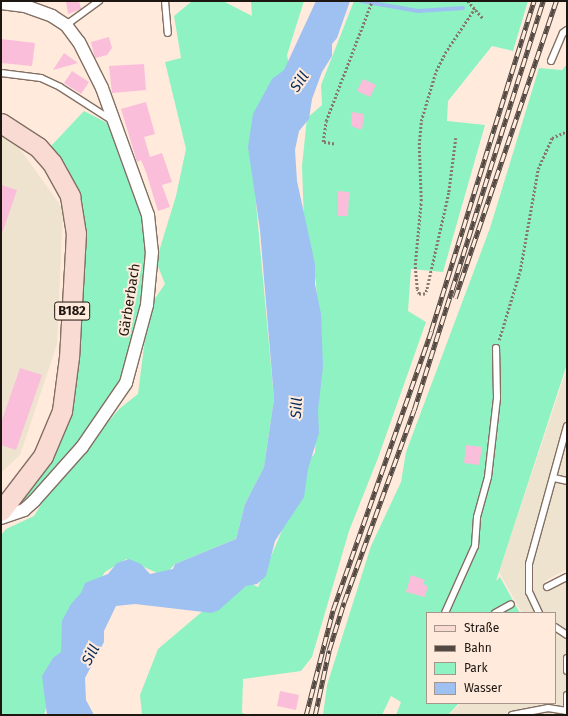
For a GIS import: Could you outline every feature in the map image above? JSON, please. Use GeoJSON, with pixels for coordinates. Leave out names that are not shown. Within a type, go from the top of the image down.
{"type":"FeatureCollection","features":[{"type":"Feature","properties":{"kind":"main road","name":"B182"},"geometry":{"type":"LineString","coordinates":[[1,123],[38,147],[52,163],[70,196],[76,233],[69,358],[62,411],[43,456],[1,511]]}},
{"type":"Feature","properties":{"kind":"street","name":"Gärberbach"},"geometry":{"type":"LineString","coordinates":[[1,3],[36,9],[66,24],[86,54],[102,88],[148,215],[152,252],[147,305],[136,352],[126,383],[82,447],[34,501],[24,510],[1,518]]}},
{"type":"Feature","properties":{"kind":"lane"},"geometry":{"type":"LineString","coordinates":[[66,24],[99,1]]}},
{"type":"Feature","properties":{"kind":"lane"},"geometry":{"type":"LineString","coordinates":[[165,1],[168,33]]}},
{"type":"Feature","properties":{"kind":"lane"},"geometry":{"type":"LineString","coordinates":[[551,61],[563,33],[567,30]]}},
{"type":"Feature","properties":{"kind":"lane"},"geometry":{"type":"LineString","coordinates":[[1,73],[41,78],[60,87],[113,121]]}},
{"type":"Feature","properties":{"kind":"lane"},"geometry":{"type":"LineString","coordinates":[[445,612],[475,546],[477,517],[488,477],[496,405],[496,348]]}},
{"type":"Feature","properties":{"kind":"lane"},"geometry":{"type":"LineString","coordinates":[[538,612],[530,598],[528,572],[533,542],[554,478],[567,426]]}},
{"type":"Feature","properties":{"kind":"lane"},"geometry":{"type":"LineString","coordinates":[[554,478],[567,480]]}},
{"type":"Feature","properties":{"kind":"lane"},"geometry":{"type":"LineString","coordinates":[[547,587],[567,577]]}},
{"type":"Feature","properties":{"kind":"lane"},"geometry":{"type":"LineString","coordinates":[[497,612],[511,604]]}},
{"type":"Feature","properties":{"kind":"lane"},"geometry":{"type":"LineString","coordinates":[[556,628],[567,634]]}},
{"type":"Feature","properties":{"kind":"lane"},"geometry":{"type":"LineString","coordinates":[[567,658],[567,670]]}},
{"type":"Feature","properties":{"kind":"lane"},"geometry":{"type":"LineString","coordinates":[[512,715],[548,708],[567,711],[567,695]]}},
{"type":"Feature","properties":{"kind":"path"},"geometry":{"type":"LineString","coordinates":[[334,144],[323,142],[326,121],[372,1]]}},
{"type":"Feature","properties":{"kind":"path"},"geometry":{"type":"LineString","coordinates":[[468,1],[483,18]]}},
{"type":"Feature","properties":{"kind":"path"},"geometry":{"type":"LineString","coordinates":[[456,138],[446,209],[438,231],[427,290],[422,295],[418,293],[415,278],[421,201],[421,120],[436,71],[444,53],[474,8]]}},
{"type":"Feature","properties":{"kind":"path"},"geometry":{"type":"LineString","coordinates":[[496,348],[520,271],[538,169],[552,138],[567,131]]}},
{"type":"Feature","properties":{"kind":"shaded area"},"geometry":{"type":"Polygon","coordinates":[[[1,138],[15,142],[63,209],[57,344],[20,455],[1,473],[1,138]]]}},
{"type":"Feature","properties":{"kind":"shaded area"},"geometry":{"type":"Polygon","coordinates":[[[567,368],[567,569],[545,581],[548,590],[567,580],[567,715],[449,715],[460,704],[556,704],[556,612],[521,612],[499,572],[567,368]]]}},
{"type":"Feature","properties":{"kind":"green space"},"geometry":{"type":"Polygon","coordinates":[[[223,1],[252,16],[251,1],[304,1],[287,55],[292,83],[253,171],[274,399],[264,467],[245,504],[236,539],[175,564],[164,576],[126,559],[105,572],[72,622],[44,715],[1,715],[1,535],[6,529],[34,516],[45,498],[119,409],[138,394],[149,307],[165,284],[156,261],[176,196],[186,149],[165,62],[181,58],[174,16],[191,2],[223,1]]]}},
{"type":"Feature","properties":{"kind":"green space"},"geometry":{"type":"Polygon","coordinates":[[[354,1],[528,1],[513,51],[492,46],[448,101],[447,121],[485,125],[443,272],[411,269],[408,311],[426,322],[378,458],[349,531],[312,657],[301,671],[243,679],[242,713],[250,715],[142,715],[140,695],[158,649],[204,610],[247,582],[258,587],[281,533],[296,476],[315,453],[320,367],[316,282],[304,223],[302,166],[307,118],[322,105],[321,85],[354,1]]]}},
{"type":"Feature","properties":{"kind":"green space"},"geometry":{"type":"Polygon","coordinates":[[[567,64],[567,364],[496,581],[500,577],[519,612],[426,612],[426,704],[458,704],[448,715],[396,715],[401,702],[391,696],[382,715],[323,715],[327,685],[371,546],[401,482],[406,452],[490,228],[539,68],[562,70],[567,64]]]}},
{"type":"Feature","properties":{"kind":"green space"},"geometry":{"type":"Polygon","coordinates":[[[84,111],[111,125],[144,213],[149,250],[148,283],[128,370],[93,427],[24,504],[17,503],[52,458],[81,288],[86,227],[80,198],[67,167],[51,146],[84,111]]]}},
{"type":"Feature","properties":{"kind":"water","name":"Sill"},"geometry":{"type":"Polygon","coordinates":[[[316,1],[350,1],[337,38],[332,44],[332,56],[322,72],[312,99],[309,119],[299,131],[295,150],[297,181],[315,264],[315,284],[321,314],[323,367],[318,410],[319,433],[308,469],[304,497],[275,541],[266,576],[257,584],[246,586],[219,610],[212,613],[135,604],[116,606],[104,631],[104,642],[85,678],[86,700],[94,715],[47,715],[42,676],[53,658],[61,652],[62,621],[71,604],[81,593],[85,583],[108,574],[117,563],[129,559],[141,564],[150,574],[173,569],[175,564],[236,539],[245,504],[264,467],[274,399],[260,230],[248,147],[253,114],[272,79],[284,70],[316,1]]]}},
{"type":"Feature","properties":{"kind":"building"},"geometry":{"type":"Polygon","coordinates":[[[66,1],[79,1],[81,9],[68,14],[66,1]]]}},
{"type":"Feature","properties":{"kind":"building"},"geometry":{"type":"Polygon","coordinates":[[[109,37],[112,48],[107,55],[95,58],[91,42],[109,37]]]}},
{"type":"Feature","properties":{"kind":"building"},"geometry":{"type":"Polygon","coordinates":[[[1,39],[35,43],[32,66],[1,63],[1,39]]]}},
{"type":"Feature","properties":{"kind":"building"},"geometry":{"type":"Polygon","coordinates":[[[64,53],[78,63],[53,70],[64,53]]]}},
{"type":"Feature","properties":{"kind":"building"},"geometry":{"type":"Polygon","coordinates":[[[144,64],[146,90],[112,93],[109,66],[144,64]]]}},
{"type":"Feature","properties":{"kind":"building"},"geometry":{"type":"Polygon","coordinates":[[[72,71],[89,82],[81,94],[64,83],[72,71]]]}},
{"type":"Feature","properties":{"kind":"building"},"geometry":{"type":"Polygon","coordinates":[[[363,79],[376,85],[370,97],[357,91],[363,79]]]}},
{"type":"Feature","properties":{"kind":"building"},"geometry":{"type":"Polygon","coordinates":[[[146,102],[155,134],[144,137],[150,157],[162,153],[172,182],[162,185],[170,207],[158,211],[141,160],[137,162],[121,109],[146,102]]]}},
{"type":"Feature","properties":{"kind":"building"},"geometry":{"type":"Polygon","coordinates":[[[352,112],[364,114],[362,130],[351,126],[352,112]]]}},
{"type":"Feature","properties":{"kind":"building"},"geometry":{"type":"Polygon","coordinates":[[[1,185],[17,190],[3,231],[1,231],[1,185]]]}},
{"type":"Feature","properties":{"kind":"building"},"geometry":{"type":"Polygon","coordinates":[[[338,191],[349,192],[348,216],[338,216],[338,191]]]}},
{"type":"Feature","properties":{"kind":"building"},"geometry":{"type":"Polygon","coordinates":[[[20,368],[42,375],[16,450],[1,445],[1,423],[20,368]]]}},
{"type":"Feature","properties":{"kind":"building"},"geometry":{"type":"Polygon","coordinates":[[[466,445],[482,447],[479,465],[464,463],[466,445]]]}},
{"type":"Feature","properties":{"kind":"building"},"geometry":{"type":"Polygon","coordinates":[[[411,575],[425,580],[423,584],[428,586],[425,597],[406,592],[411,575]]]}},
{"type":"Feature","properties":{"kind":"building"},"geometry":{"type":"Polygon","coordinates":[[[280,691],[299,695],[296,710],[277,706],[280,691]]]}},
{"type":"Feature","properties":{"kind":"waterway"},"geometry":{"type":"LineString","coordinates":[[361,1],[418,11],[463,8]]}},
{"type":"Feature","properties":{"kind":"railway"},"geometry":{"type":"LineString","coordinates":[[306,715],[333,610],[431,331],[534,1]]}},
{"type":"Feature","properties":{"kind":"railway"},"geometry":{"type":"LineString","coordinates":[[315,715],[329,650],[344,602],[414,410],[543,1]]}},
{"type":"Feature","properties":{"kind":"railway"},"geometry":{"type":"LineString","coordinates":[[455,298],[556,1]]}}]}
